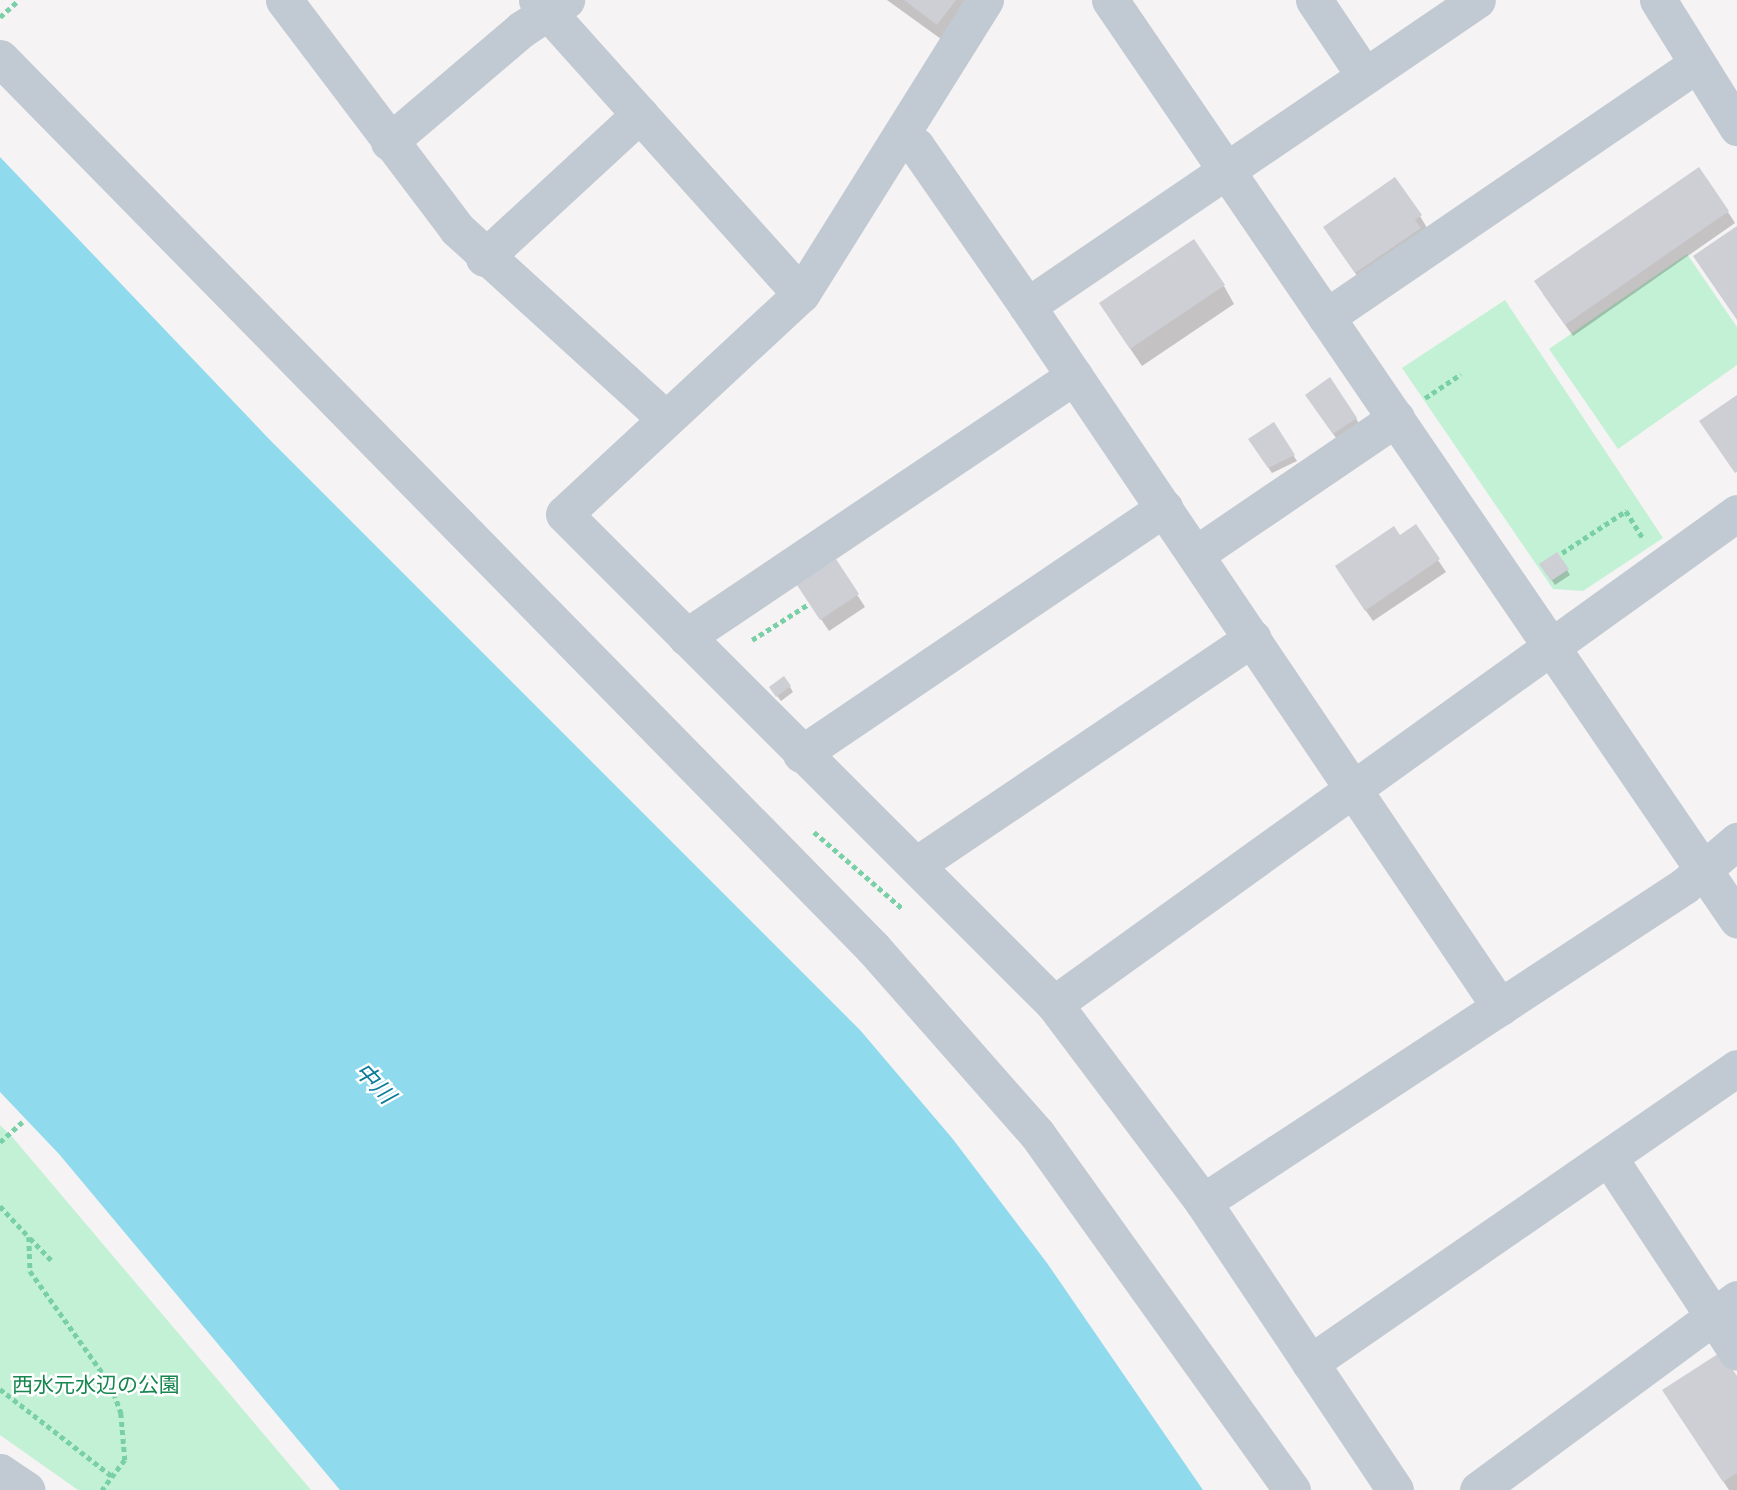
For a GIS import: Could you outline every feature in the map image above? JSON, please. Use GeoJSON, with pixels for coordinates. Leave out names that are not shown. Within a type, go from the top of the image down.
{"type":"FeatureCollection","features":[{"type":"Feature","properties":{"kind":"street"},"geometry":{"type":"LineString","coordinates":[[284,0],[389,142],[484,258],[665,418]]}},
{"type":"Feature","properties":{"kind":"street"},"geometry":{"type":"LineString","coordinates":[[985,0],[801,294],[564,514],[800,754],[916,865],[1054,1004],[1203,1202],[1395,1490]]}},
{"type":"Feature","properties":{"kind":"street"},"geometry":{"type":"LineString","coordinates":[[1110,0],[1326,317],[1408,410],[1552,645],[1737,919]]}},
{"type":"Feature","properties":{"kind":"street"},"geometry":{"type":"LineString","coordinates":[[1314,0],[1364,75]]}},
{"type":"Feature","properties":{"kind":"street"},"geometry":{"type":"LineString","coordinates":[[1027,306],[1477,0]]}},
{"type":"Feature","properties":{"kind":"street"},"geometry":{"type":"LineString","coordinates":[[1658,0],[1737,127]]}},
{"type":"Feature","properties":{"kind":"street"},"geometry":{"type":"LineString","coordinates":[[389,142],[550,4],[640,114],[801,294]]}},
{"type":"Feature","properties":{"kind":"street"},"geometry":{"type":"LineString","coordinates":[[0,58],[873,948],[1037,1135],[1292,1490]]}},
{"type":"Feature","properties":{"kind":"street"},"geometry":{"type":"LineString","coordinates":[[1326,317],[1697,64]]}},
{"type":"Feature","properties":{"kind":"street"},"geometry":{"type":"LineString","coordinates":[[484,258],[640,114]]}},
{"type":"Feature","properties":{"kind":"street"},"geometry":{"type":"LineString","coordinates":[[901,136],[916,146],[1027,306],[1354,786],[1500,1007]]}},
{"type":"Feature","properties":{"kind":"street"},"geometry":{"type":"LineString","coordinates":[[686,637],[1074,376]]}},
{"type":"Feature","properties":{"kind":"street"},"geometry":{"type":"LineString","coordinates":[[1196,554],[1408,410]]}},
{"type":"Feature","properties":{"kind":"street"},"geometry":{"type":"LineString","coordinates":[[800,754],[1164,508]]}},
{"type":"Feature","properties":{"kind":"street"},"geometry":{"type":"LineString","coordinates":[[1054,1004],[1737,513]]}},
{"type":"Feature","properties":{"kind":"street"},"geometry":{"type":"LineString","coordinates":[[916,865],[1253,638]]}},
{"type":"Feature","properties":{"kind":"street"},"geometry":{"type":"LineString","coordinates":[[1203,1202],[1684,886],[1737,841]]}},
{"type":"Feature","properties":{"kind":"street"},"geometry":{"type":"LineString","coordinates":[[1310,1363],[1737,1068]]}},
{"type":"Feature","properties":{"kind":"street"},"geometry":{"type":"LineString","coordinates":[[1609,1158],[1725,1308],[1737,1352]]}},
{"type":"Feature","properties":{"kind":"street"},"geometry":{"type":"LineString","coordinates":[[1478,1490],[1725,1308]]}},
{"type":"Feature","properties":{"kind":"street"},"geometry":{"type":"LineString","coordinates":[[0,1472],[27,1490]]}},
{"type":"Feature","properties":{"kind":"path"},"geometry":{"type":"LineString","coordinates":[[0,17],[19,0]]}},
{"type":"Feature","properties":{"kind":"path"},"geometry":{"type":"LineString","coordinates":[[1408,410],[1461,374]]}},
{"type":"Feature","properties":{"kind":"path"},"geometry":{"type":"LineString","coordinates":[[1562,553],[1626,511],[1650,547]]}},
{"type":"Feature","properties":{"kind":"path"},"geometry":{"type":"LineString","coordinates":[[713,665],[807,605]]}},
{"type":"Feature","properties":{"kind":"path"},"geometry":{"type":"LineString","coordinates":[[807,825],[911,915]]}},
{"type":"Feature","properties":{"kind":"path"},"geometry":{"type":"LineString","coordinates":[[0,1142],[22,1122]]}},
{"type":"Feature","properties":{"kind":"path"},"geometry":{"type":"LineString","coordinates":[[0,1206],[53,1262]]}},
{"type":"Feature","properties":{"kind":"path"},"geometry":{"type":"LineString","coordinates":[[29,1237],[30,1271],[110,1385],[121,1413],[125,1460],[102,1490]]}},
{"type":"Feature","properties":{"kind":"path"},"geometry":{"type":"LineString","coordinates":[[0,1389],[113,1477]]}},
{"type":"Feature","properties":{"kind":"green space"},"geometry":{"type":"Polygon","coordinates":[[[1687,254],[1737,327],[1737,365],[1618,449],[1549,349],[1687,254]]]}},
{"type":"Feature","properties":{"kind":"green space"},"geometry":{"type":"Polygon","coordinates":[[[1505,300],[1663,538],[1583,591],[1553,589],[1402,368],[1505,300]]]}},
{"type":"Feature","properties":{"kind":"green space","name":"西水元水辺の公園"},"geometry":{"type":"Polygon","coordinates":[[[0,1125],[311,1490],[78,1490],[0,1435],[0,1125]]]}},
{"type":"Feature","properties":{"kind":"water","name":"中川"},"geometry":{"type":"Polygon","coordinates":[[[0,157],[270,440],[860,1030],[952,1138],[1047,1263],[1203,1490],[340,1490],[59,1154],[0,1092],[0,157]]]}},
{"type":"Feature","properties":{"kind":"building"},"geometry":{"type":"Polygon","coordinates":[[[904,0],[956,0],[937,25],[904,0]]]}},
{"type":"Feature","properties":{"kind":"building"},"geometry":{"type":"Polygon","coordinates":[[[1699,167],[1729,211],[1565,325],[1534,281],[1699,167]]]}},
{"type":"Feature","properties":{"kind":"building"},"geometry":{"type":"Polygon","coordinates":[[[1395,177],[1422,215],[1415,220],[1421,228],[1355,273],[1323,227],[1395,177]]]}},
{"type":"Feature","properties":{"kind":"building"},"geometry":{"type":"Polygon","coordinates":[[[1737,226],[1737,320],[1693,256],[1737,226]]]}},
{"type":"Feature","properties":{"kind":"building"},"geometry":{"type":"Polygon","coordinates":[[[1194,239],[1225,285],[1130,349],[1099,303],[1194,239]]]}},
{"type":"Feature","properties":{"kind":"building"},"geometry":{"type":"Polygon","coordinates":[[[1330,377],[1357,418],[1333,434],[1305,395],[1330,377]]]}},
{"type":"Feature","properties":{"kind":"building"},"geometry":{"type":"Polygon","coordinates":[[[1737,395],[1737,472],[1735,473],[1699,421],[1737,395]]]}},
{"type":"Feature","properties":{"kind":"building"},"geometry":{"type":"Polygon","coordinates":[[[1274,422],[1295,455],[1268,468],[1248,439],[1274,422]]]}},
{"type":"Feature","properties":{"kind":"building"},"geometry":{"type":"Polygon","coordinates":[[[1416,524],[1440,559],[1365,611],[1335,566],[1394,526],[1400,535],[1416,524]]]}},
{"type":"Feature","properties":{"kind":"building"},"geometry":{"type":"Polygon","coordinates":[[[1557,552],[1569,569],[1551,581],[1539,564],[1557,552]]]}},
{"type":"Feature","properties":{"kind":"building"},"geometry":{"type":"Polygon","coordinates":[[[836,559],[859,594],[820,620],[797,585],[836,559]]]}},
{"type":"Feature","properties":{"kind":"building"},"geometry":{"type":"Polygon","coordinates":[[[784,676],[791,686],[776,697],[769,687],[784,676]]]}},
{"type":"Feature","properties":{"kind":"building"},"geometry":{"type":"Polygon","coordinates":[[[1721,1352],[1737,1376],[1737,1473],[1723,1482],[1662,1390],[1721,1352]]]}}]}
